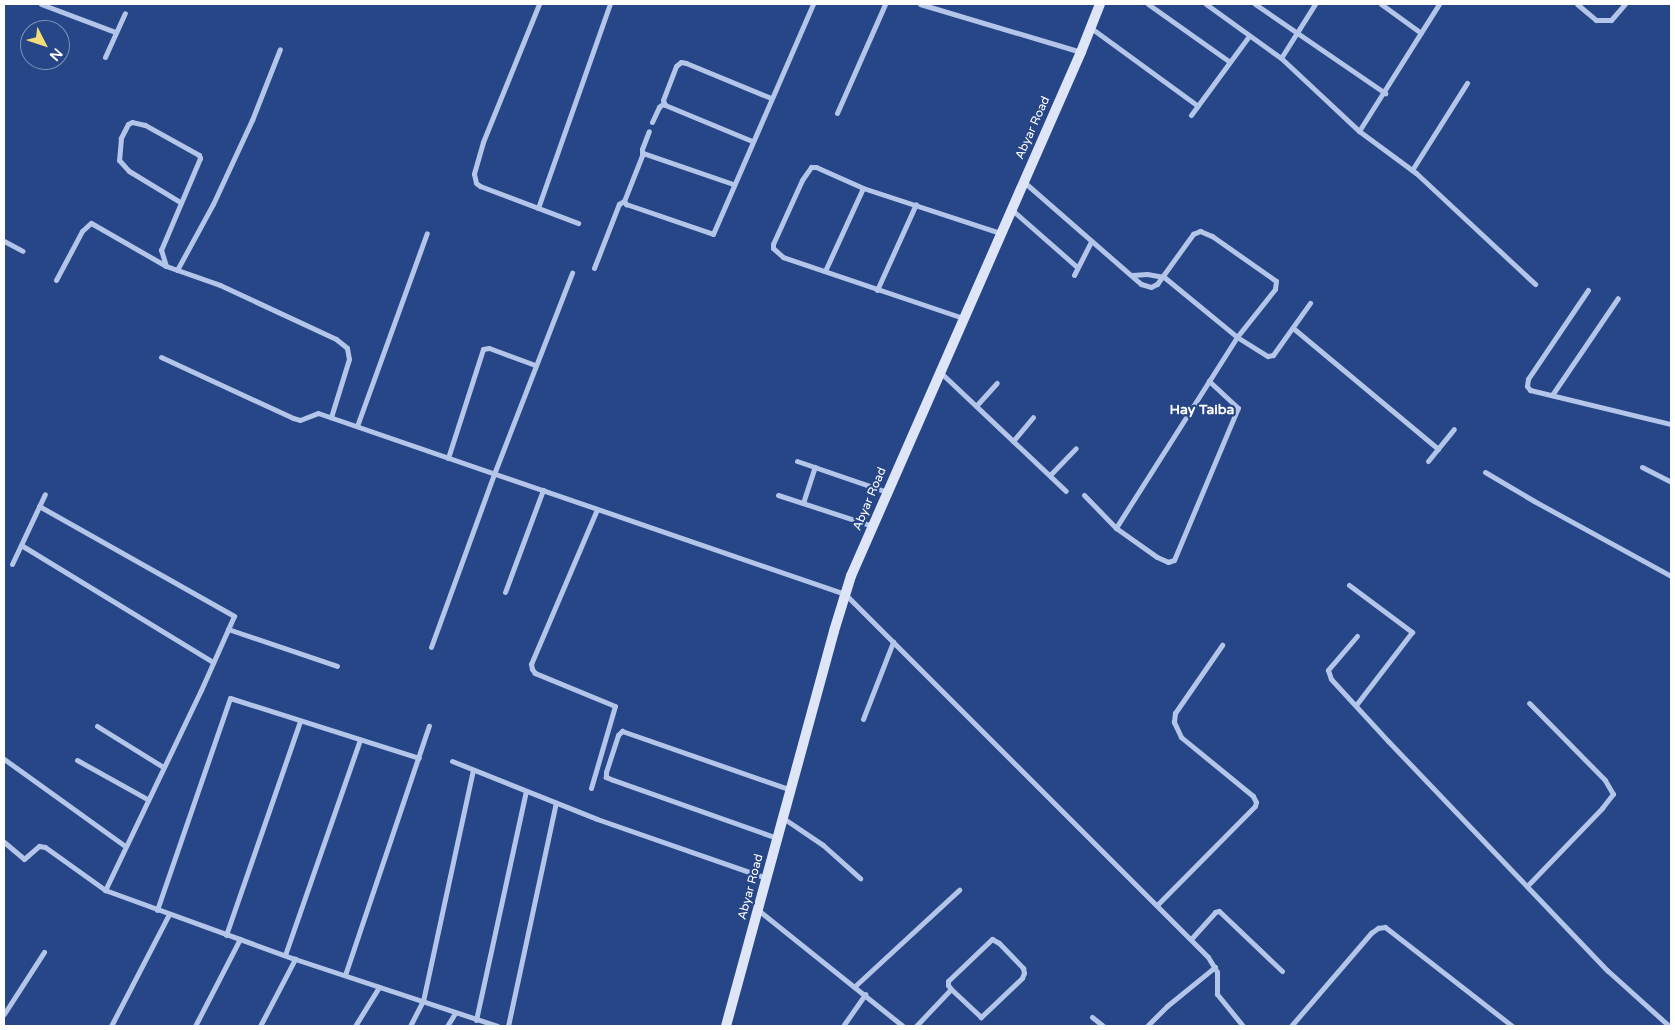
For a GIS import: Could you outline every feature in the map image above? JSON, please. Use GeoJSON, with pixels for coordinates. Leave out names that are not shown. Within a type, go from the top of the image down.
{"type":"FeatureCollection","features":[{"type":"Feature","properties":{"kind":"main road","name":"Abyar Road"},"geometry":{"type":"LineString","coordinates":[[726,1026],[845,594],[872,526],[1081,52],[1100,4]]}},
{"type":"Feature","properties":{"kind":"street"},"geometry":{"type":"LineString","coordinates":[[41,4],[115,32]]}},
{"type":"Feature","properties":{"kind":"street"},"geometry":{"type":"LineString","coordinates":[[539,4],[483,142],[474,174],[476,183],[480,186],[578,224]]}},
{"type":"Feature","properties":{"kind":"street"},"geometry":{"type":"LineString","coordinates":[[538,208],[610,4]]}},
{"type":"Feature","properties":{"kind":"street"},"geometry":{"type":"LineString","coordinates":[[624,201],[626,204],[712,234],[813,4]]}},
{"type":"Feature","properties":{"kind":"street"},"geometry":{"type":"LineString","coordinates":[[837,113],[885,4]]}},
{"type":"Feature","properties":{"kind":"street"},"geometry":{"type":"LineString","coordinates":[[920,4],[1081,52]]}},
{"type":"Feature","properties":{"kind":"street"},"geometry":{"type":"LineString","coordinates":[[1148,4],[1230,62]]}},
{"type":"Feature","properties":{"kind":"street"},"geometry":{"type":"LineString","coordinates":[[1206,4],[1281,58],[1359,131],[1412,170],[1535,284]]}},
{"type":"Feature","properties":{"kind":"street"},"geometry":{"type":"LineString","coordinates":[[1255,4],[1385,93]]}},
{"type":"Feature","properties":{"kind":"street"},"geometry":{"type":"LineString","coordinates":[[1281,58],[1315,4]]}},
{"type":"Feature","properties":{"kind":"street"},"geometry":{"type":"LineString","coordinates":[[1381,4],[1421,32]]}},
{"type":"Feature","properties":{"kind":"street"},"geometry":{"type":"LineString","coordinates":[[1359,131],[1385,93],[1439,4]]}},
{"type":"Feature","properties":{"kind":"street"},"geometry":{"type":"LineString","coordinates":[[1577,4],[1596,20],[1611,20],[1626,4]]}},
{"type":"Feature","properties":{"kind":"street"},"geometry":{"type":"LineString","coordinates":[[105,58],[125,13]]}},
{"type":"Feature","properties":{"kind":"street"},"geometry":{"type":"LineString","coordinates":[[1091,28],[1198,106]]}},
{"type":"Feature","properties":{"kind":"street"},"geometry":{"type":"LineString","coordinates":[[1191,115],[1249,36]]}},
{"type":"Feature","properties":{"kind":"street"},"geometry":{"type":"LineString","coordinates":[[177,270],[199,234],[213,204],[252,120],[280,49]]}},
{"type":"Feature","properties":{"kind":"street"},"geometry":{"type":"LineString","coordinates":[[652,122],[659,107],[664,103],[676,66],[680,62],[771,98]]}},
{"type":"Feature","properties":{"kind":"street"},"geometry":{"type":"LineString","coordinates":[[1412,170],[1468,83]]}},
{"type":"Feature","properties":{"kind":"street"},"geometry":{"type":"LineString","coordinates":[[664,103],[752,141]]}},
{"type":"Feature","properties":{"kind":"street"},"geometry":{"type":"LineString","coordinates":[[166,266],[161,250],[180,202],[200,162],[199,155],[145,125],[132,122],[128,124],[121,138],[119,160],[129,171],[180,202]]}},
{"type":"Feature","properties":{"kind":"street"},"geometry":{"type":"LineString","coordinates":[[594,268],[619,204],[624,201],[649,131]]}},
{"type":"Feature","properties":{"kind":"street"},"geometry":{"type":"LineString","coordinates":[[642,153],[733,184]]}},
{"type":"Feature","properties":{"kind":"street"},"geometry":{"type":"LineString","coordinates":[[963,318],[783,257],[773,248],[802,180],[807,170],[816,167],[863,188],[1000,233]]}},
{"type":"Feature","properties":{"kind":"street"},"geometry":{"type":"LineString","coordinates":[[1024,181],[1141,284],[1151,287],[1164,277],[1193,234],[1200,231],[1212,236],[1276,281],[1275,289],[1237,337],[1116,528]]}},
{"type":"Feature","properties":{"kind":"street"},"geometry":{"type":"LineString","coordinates":[[825,271],[863,188]]}},
{"type":"Feature","properties":{"kind":"street"},"geometry":{"type":"LineString","coordinates":[[878,290],[916,204]]}},
{"type":"Feature","properties":{"kind":"street"},"geometry":{"type":"LineString","coordinates":[[1011,209],[1077,267]]}},
{"type":"Feature","properties":{"kind":"street"},"geometry":{"type":"LineString","coordinates":[[56,280],[82,231],[91,223],[166,266],[233,291],[342,343],[347,348],[349,359],[331,418]]}},
{"type":"Feature","properties":{"kind":"street"},"geometry":{"type":"LineString","coordinates":[[357,426],[427,233]]}},
{"type":"Feature","properties":{"kind":"street"},"geometry":{"type":"LineString","coordinates":[[4,241],[24,251]]}},
{"type":"Feature","properties":{"kind":"street"},"geometry":{"type":"LineString","coordinates":[[1074,275],[1091,241]]}},
{"type":"Feature","properties":{"kind":"street"},"geometry":{"type":"LineString","coordinates":[[432,647],[494,474],[572,273]]}},
{"type":"Feature","properties":{"kind":"street"},"geometry":{"type":"LineString","coordinates":[[1132,276],[1147,274],[1164,277],[1237,337],[1264,356],[1273,356],[1310,303]]}},
{"type":"Feature","properties":{"kind":"street"},"geometry":{"type":"LineString","coordinates":[[1588,290],[1528,379],[1527,386],[1530,390],[1671,424]]}},
{"type":"Feature","properties":{"kind":"street"},"geometry":{"type":"LineString","coordinates":[[1552,395],[1618,298]]}},
{"type":"Feature","properties":{"kind":"street"},"geometry":{"type":"LineString","coordinates":[[1293,328],[1438,449]]}},
{"type":"Feature","properties":{"kind":"street"},"geometry":{"type":"LineString","coordinates":[[448,458],[483,350],[489,348],[535,365]]}},
{"type":"Feature","properties":{"kind":"street"},"geometry":{"type":"LineString","coordinates":[[160,358],[293,418],[300,420],[318,413],[845,594],[1191,939],[1215,967],[1217,972],[1217,994],[1243,1026]]}},
{"type":"Feature","properties":{"kind":"street"},"geometry":{"type":"LineString","coordinates":[[940,371],[1066,491]]}},
{"type":"Feature","properties":{"kind":"street"},"geometry":{"type":"LineString","coordinates":[[1084,495],[1116,528],[1165,561],[1171,562],[1175,558],[1238,408],[1209,380]]}},
{"type":"Feature","properties":{"kind":"street"},"geometry":{"type":"LineString","coordinates":[[976,406],[997,383]]}},
{"type":"Feature","properties":{"kind":"street"},"geometry":{"type":"LineString","coordinates":[[1013,440],[1033,418]]}},
{"type":"Feature","properties":{"kind":"street"},"geometry":{"type":"LineString","coordinates":[[1428,461],[1454,429]]}},
{"type":"Feature","properties":{"kind":"street"},"geometry":{"type":"LineString","coordinates":[[1050,476],[1076,448]]}},
{"type":"Feature","properties":{"kind":"street"},"geometry":{"type":"LineString","coordinates":[[798,461],[887,492]]}},
{"type":"Feature","properties":{"kind":"street"},"geometry":{"type":"LineString","coordinates":[[803,503],[815,467]]}},
{"type":"Feature","properties":{"kind":"street"},"geometry":{"type":"LineString","coordinates":[[1642,467],[1671,482]]}},
{"type":"Feature","properties":{"kind":"street"},"geometry":{"type":"LineString","coordinates":[[1485,472],[1559,516],[1671,576]]}},
{"type":"Feature","properties":{"kind":"street"},"geometry":{"type":"LineString","coordinates":[[505,592],[543,490]]}},
{"type":"Feature","properties":{"kind":"street"},"geometry":{"type":"LineString","coordinates":[[12,564],[45,494]]}},
{"type":"Feature","properties":{"kind":"street"},"geometry":{"type":"LineString","coordinates":[[778,494],[872,526]]}},
{"type":"Feature","properties":{"kind":"street"},"geometry":{"type":"LineString","coordinates":[[39,506],[234,616],[105,890]]}},
{"type":"Feature","properties":{"kind":"street"},"geometry":{"type":"LineString","coordinates":[[591,788],[615,706],[535,673],[531,664],[597,509]]}},
{"type":"Feature","properties":{"kind":"street"},"geometry":{"type":"LineString","coordinates":[[21,545],[214,662]]}},
{"type":"Feature","properties":{"kind":"street"},"geometry":{"type":"LineString","coordinates":[[1349,585],[1412,633],[1356,705]]}},
{"type":"Feature","properties":{"kind":"street"},"geometry":{"type":"LineString","coordinates":[[228,629],[337,666]]}},
{"type":"Feature","properties":{"kind":"street"},"geometry":{"type":"LineString","coordinates":[[1357,636],[1328,670],[1331,678],[1388,741],[1528,885],[1608,971],[1670,1026]]}},
{"type":"Feature","properties":{"kind":"street"},"geometry":{"type":"LineString","coordinates":[[863,719],[893,642]]}},
{"type":"Feature","properties":{"kind":"street"},"geometry":{"type":"LineString","coordinates":[[1157,905],[1255,806],[1256,802],[1252,796],[1181,738],[1174,722],[1175,713],[1222,645]]}},
{"type":"Feature","properties":{"kind":"street"},"geometry":{"type":"LineString","coordinates":[[157,910],[230,698],[419,758]]}},
{"type":"Feature","properties":{"kind":"street"},"geometry":{"type":"LineString","coordinates":[[1528,885],[1602,808],[1613,794],[1605,780],[1529,703]]}},
{"type":"Feature","properties":{"kind":"street"},"geometry":{"type":"LineString","coordinates":[[226,935],[300,721]]}},
{"type":"Feature","properties":{"kind":"street"},"geometry":{"type":"LineString","coordinates":[[97,726],[163,767]]}},
{"type":"Feature","properties":{"kind":"street"},"geometry":{"type":"LineString","coordinates":[[345,975],[419,758],[428,726]]}},
{"type":"Feature","properties":{"kind":"street"},"geometry":{"type":"LineString","coordinates":[[777,838],[613,780],[606,777],[606,772],[618,735],[622,731],[791,790]]}},
{"type":"Feature","properties":{"kind":"street"},"geometry":{"type":"LineString","coordinates":[[285,955],[360,740]]}},
{"type":"Feature","properties":{"kind":"street"},"geometry":{"type":"LineString","coordinates":[[4,759],[125,846]]}},
{"type":"Feature","properties":{"kind":"street"},"geometry":{"type":"LineString","coordinates":[[77,760],[147,800]]}},
{"type":"Feature","properties":{"kind":"street"},"geometry":{"type":"LineString","coordinates":[[452,761],[556,803],[766,878]]}},
{"type":"Feature","properties":{"kind":"street"},"geometry":{"type":"LineString","coordinates":[[410,1026],[423,1001],[473,770]]}},
{"type":"Feature","properties":{"kind":"street"},"geometry":{"type":"LineString","coordinates":[[476,1020],[526,791]]}},
{"type":"Feature","properties":{"kind":"street"},"geometry":{"type":"LineString","coordinates":[[508,1026],[556,803]]}},
{"type":"Feature","properties":{"kind":"street"},"geometry":{"type":"LineString","coordinates":[[783,818],[823,845],[860,878]]}},
{"type":"Feature","properties":{"kind":"street"},"geometry":{"type":"LineString","coordinates":[[4,842],[24,859],[39,846],[45,847],[105,890],[157,910],[295,959],[423,1001],[484,1024],[496,1026]]}},
{"type":"Feature","properties":{"kind":"street"},"geometry":{"type":"LineString","coordinates":[[855,986],[958,890]]}},
{"type":"Feature","properties":{"kind":"street"},"geometry":{"type":"LineString","coordinates":[[758,910],[904,1026]]}},
{"type":"Feature","properties":{"kind":"street"},"geometry":{"type":"LineString","coordinates":[[1191,939],[1215,912],[1219,911],[1282,970]]}},
{"type":"Feature","properties":{"kind":"street"},"geometry":{"type":"LineString","coordinates":[[111,1026],[169,914]]}},
{"type":"Feature","properties":{"kind":"street"},"geometry":{"type":"LineString","coordinates":[[1291,1026],[1372,934],[1378,928],[1385,926],[1512,1026]]}},
{"type":"Feature","properties":{"kind":"street"},"geometry":{"type":"LineString","coordinates":[[195,1026],[240,939]]}},
{"type":"Feature","properties":{"kind":"street"},"geometry":{"type":"LineString","coordinates":[[992,939],[999,943],[1023,968],[1022,978],[984,1016],[978,1016],[951,989],[948,985],[951,976],[992,939]]}},
{"type":"Feature","properties":{"kind":"street"},"geometry":{"type":"LineString","coordinates":[[4,1014],[44,952]]}},
{"type":"Feature","properties":{"kind":"street"},"geometry":{"type":"LineString","coordinates":[[260,1026],[295,959]]}},
{"type":"Feature","properties":{"kind":"street"},"geometry":{"type":"LineString","coordinates":[[1147,1026],[1167,1006],[1215,967]]}},
{"type":"Feature","properties":{"kind":"street"},"geometry":{"type":"LineString","coordinates":[[355,1026],[379,987]]}},
{"type":"Feature","properties":{"kind":"street"},"geometry":{"type":"LineString","coordinates":[[916,1026],[951,989]]}},
{"type":"Feature","properties":{"kind":"street"},"geometry":{"type":"LineString","coordinates":[[843,1026],[865,994]]}},
{"type":"Feature","properties":{"kind":"street"},"geometry":{"type":"LineString","coordinates":[[447,1026],[455,1013]]}},
{"type":"Feature","properties":{"kind":"street"},"geometry":{"type":"LineString","coordinates":[[1092,1017],[1103,1026]]}},
{"type":"Feature","properties":{"kind":"district","name":"Hay Taiba"},"geometry":{"type":"Point","coordinates":[1202,410]}}]}
